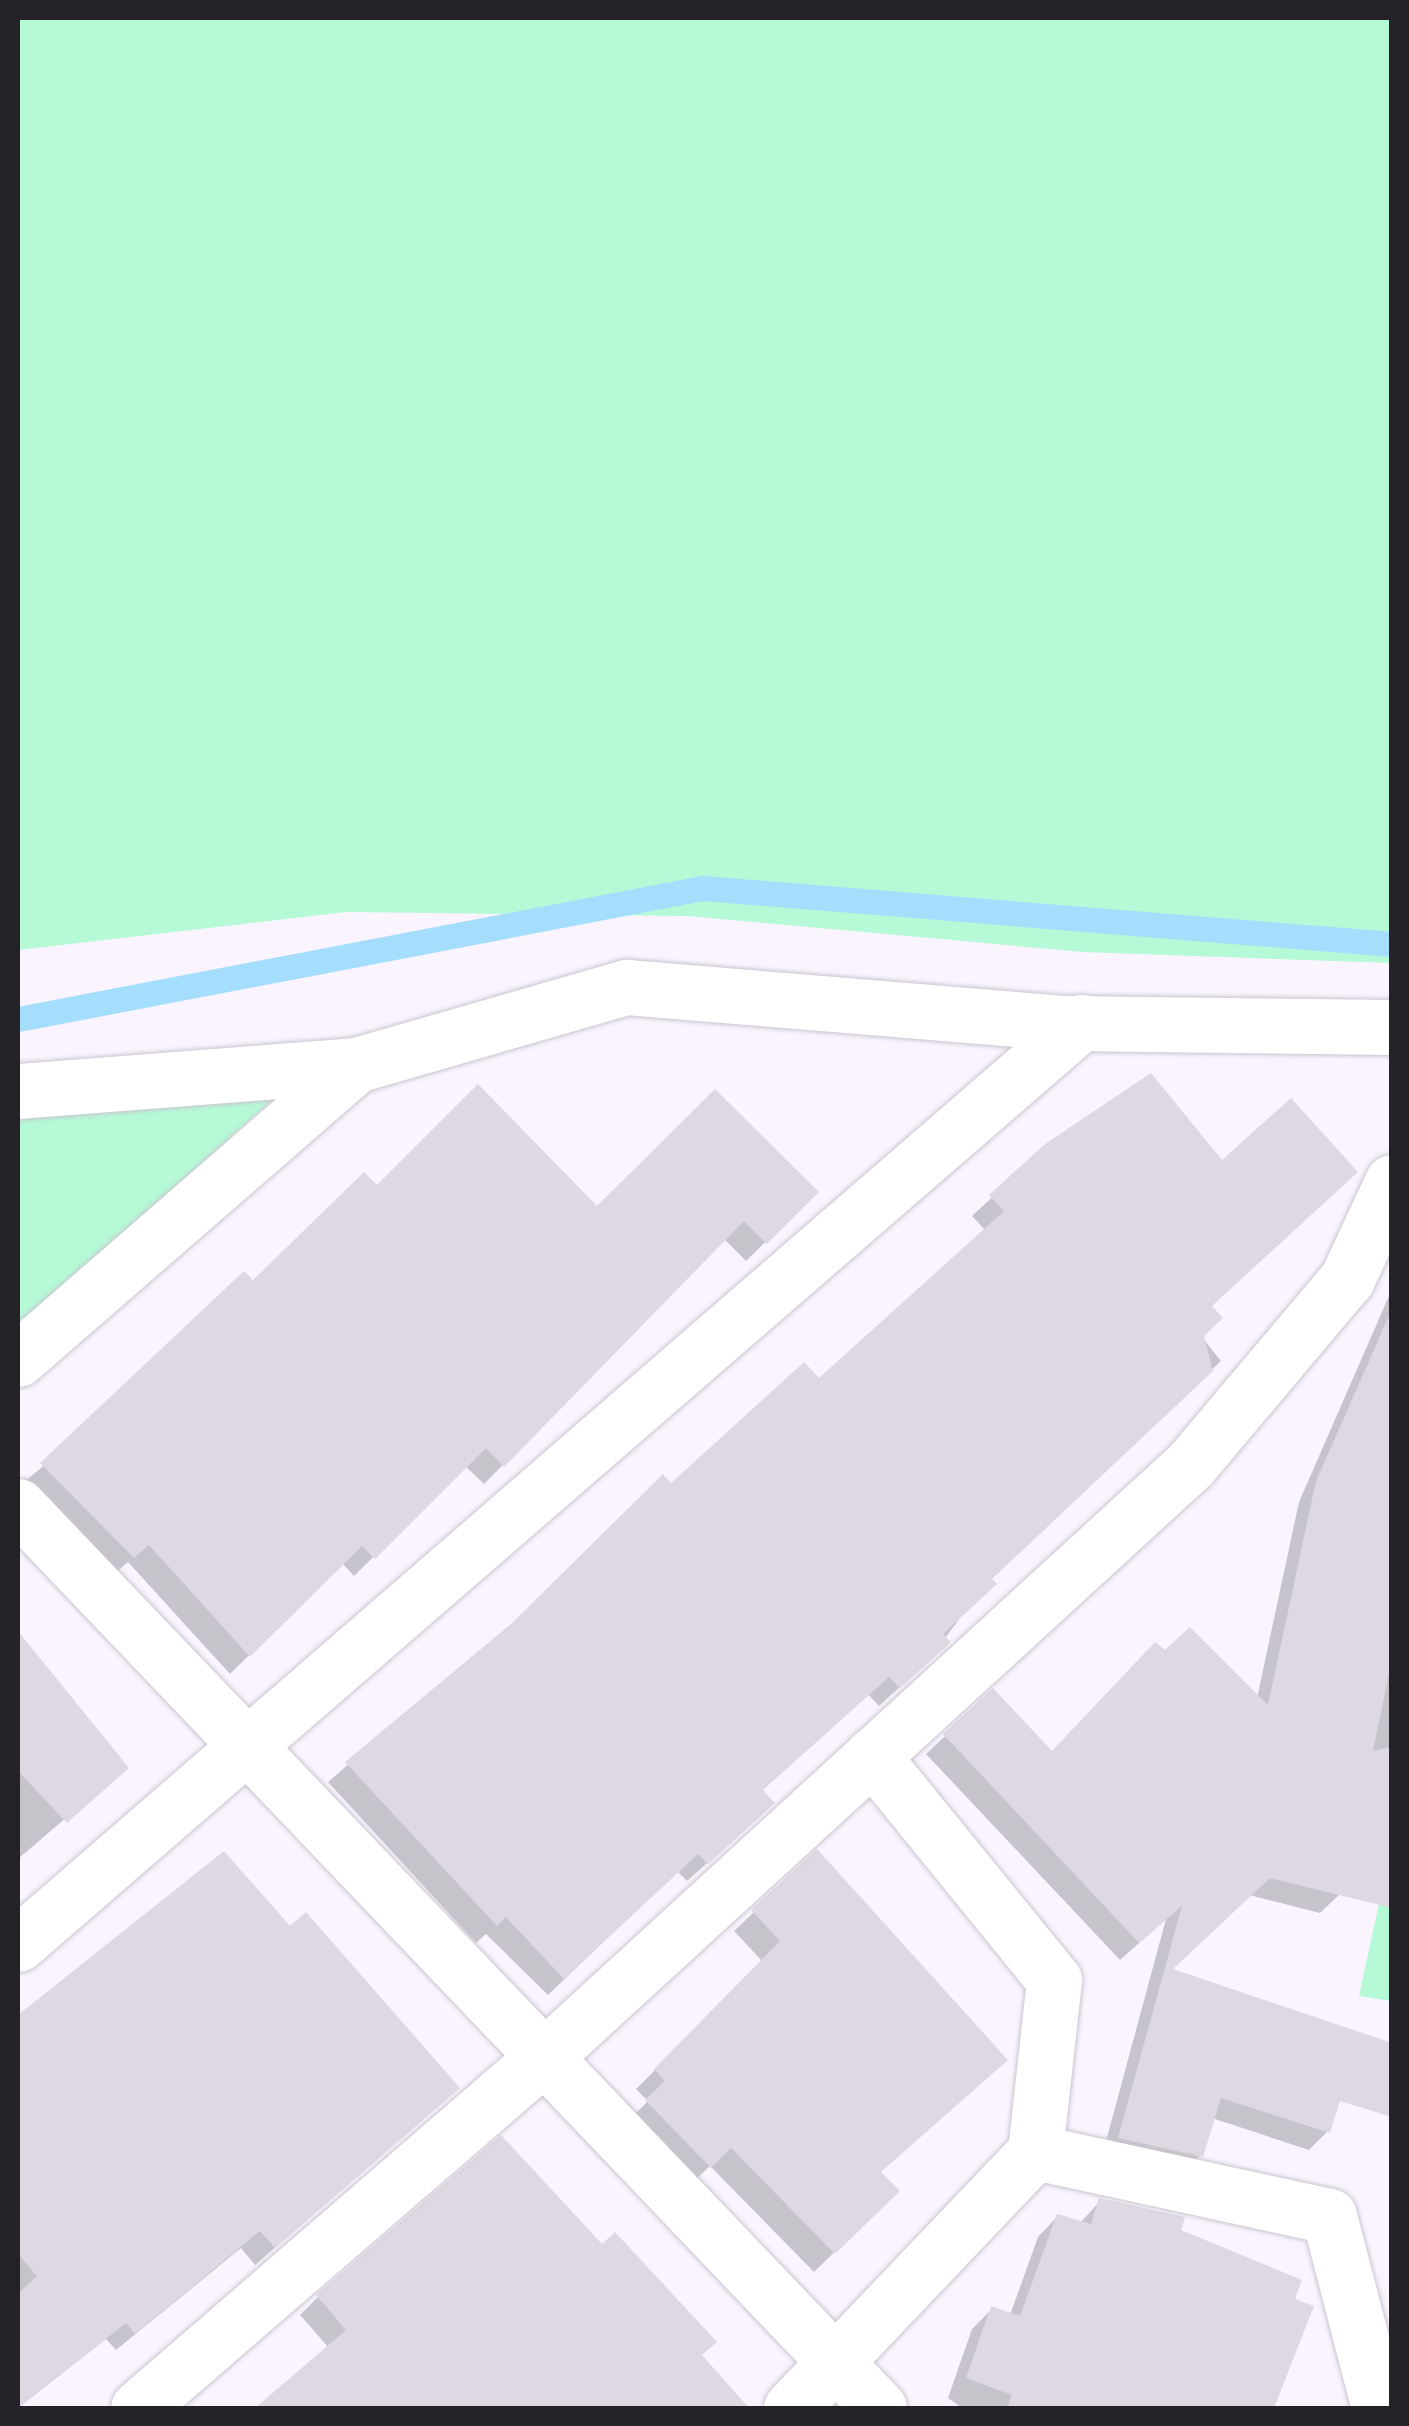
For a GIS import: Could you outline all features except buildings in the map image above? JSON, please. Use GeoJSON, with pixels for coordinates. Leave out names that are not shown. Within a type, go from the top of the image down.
{"type":"FeatureCollection","features":[{"type":"Feature","properties":{"kind":"street"},"geometry":{"type":"LineString","coordinates":[[18,1091],[356,1066],[627,987],[1082,1022],[1392,1027]]}},
{"type":"Feature","properties":{"kind":"street"},"geometry":{"type":"LineString","coordinates":[[18,1944],[1082,1022]]}},
{"type":"Feature","properties":{"kind":"street"},"geometry":{"type":"LineString","coordinates":[[18,1359],[356,1066]]}},
{"type":"Feature","properties":{"kind":"street"},"geometry":{"type":"LineString","coordinates":[[138,2408],[545,2056],[1191,1464],[1347,1279],[1392,1182]]}},
{"type":"Feature","properties":{"kind":"street"},"geometry":{"type":"LineString","coordinates":[[18,1506],[844,2363],[879,2408]]}},
{"type":"Feature","properties":{"kind":"street"},"geometry":{"type":"LineString","coordinates":[[790,2408],[844,2363],[1035,2152],[1054,1980],[872,1756]]}},
{"type":"Feature","properties":{"kind":"street"},"geometry":{"type":"LineString","coordinates":[[1035,2152],[1328,2216],[1379,2408]]}},
{"type":"Feature","properties":{"kind":"green space"},"geometry":{"type":"Polygon","coordinates":[[[18,18],[1391,18],[1391,963],[1083,952],[688,916],[346,912],[18,950],[18,18]]]}},
{"type":"Feature","properties":{"kind":"green space"},"geometry":{"type":"Polygon","coordinates":[[[275,1097],[18,1329],[18,1118],[275,1097]]]}},
{"type":"Feature","properties":{"kind":"green space"},"geometry":{"type":"Polygon","coordinates":[[[1391,1848],[1391,2001],[1359,1996],[1391,1848]]]}},
{"type":"Feature","properties":{"kind":"waterway"},"geometry":{"type":"LineString","coordinates":[[18,1019],[703,888],[1392,944]]}}]}
